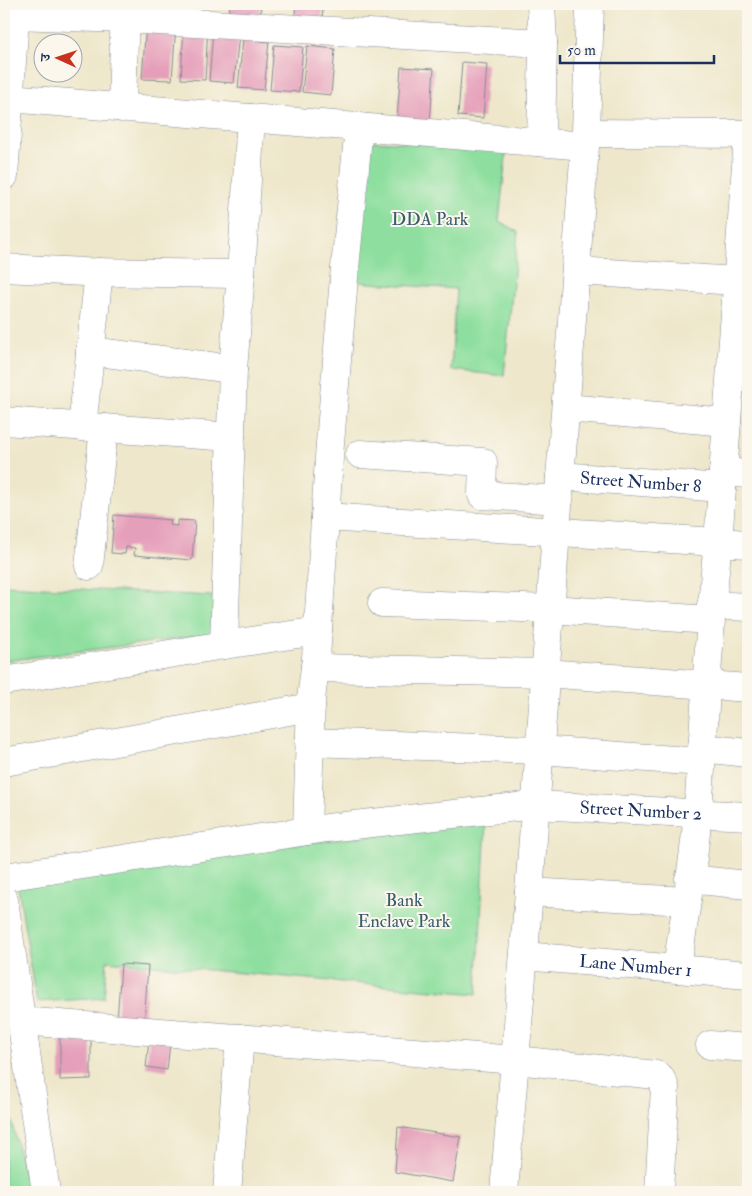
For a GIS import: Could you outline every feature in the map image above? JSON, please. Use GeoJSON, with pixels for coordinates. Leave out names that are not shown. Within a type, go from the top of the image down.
{"type":"FeatureCollection","features":[{"type":"Feature","properties":{"kind":"street"},"geometry":{"type":"LineString","coordinates":[[541,4],[543,43],[541,142]]}},
{"type":"Feature","properties":{"kind":"street"},"geometry":{"type":"LineString","coordinates":[[504,1192],[536,805],[586,139],[590,4]]}},
{"type":"Feature","properties":{"kind":"street"},"geometry":{"type":"LineString","coordinates":[[4,176],[15,9],[124,11],[543,43]]}},
{"type":"Feature","properties":{"kind":"street"},"geometry":{"type":"LineString","coordinates":[[122,108],[124,11]]}},
{"type":"Feature","properties":{"kind":"street"},"geometry":{"type":"LineString","coordinates":[[9,98],[541,142],[586,139],[748,136],[739,393],[727,422],[731,478],[718,542],[711,613],[708,685],[698,813],[678,969]]}},
{"type":"Feature","properties":{"kind":"street"},"geometry":{"type":"LineString","coordinates":[[224,645],[233,369],[251,118]]}},
{"type":"Feature","properties":{"kind":"street"},"geometry":{"type":"LineString","coordinates":[[308,831],[311,707],[344,278],[359,127]]}},
{"type":"Feature","properties":{"kind":"street"},"geometry":{"type":"LineString","coordinates":[[576,271],[742,266]]}},
{"type":"Feature","properties":{"kind":"street"},"geometry":{"type":"LineString","coordinates":[[4,268],[100,272],[241,274]]}},
{"type":"Feature","properties":{"kind":"street"},"geometry":{"type":"LineString","coordinates":[[88,566],[93,428],[90,351],[100,272]]}},
{"type":"Feature","properties":{"kind":"street"},"geometry":{"type":"LineString","coordinates":[[90,351],[233,369]]}},
{"type":"Feature","properties":{"kind":"street"},"geometry":{"type":"LineString","coordinates":[[566,408],[727,422]]}},
{"type":"Feature","properties":{"kind":"street"},"geometry":{"type":"LineString","coordinates":[[4,421],[232,437]]}},
{"type":"Feature","properties":{"kind":"street","name":"Street Number 8"},"geometry":{"type":"LineString","coordinates":[[360,454],[483,462],[482,495],[559,488],[731,478]]}},
{"type":"Feature","properties":{"kind":"street"},"geometry":{"type":"LineString","coordinates":[[325,517],[748,544]]}},
{"type":"Feature","properties":{"kind":"street"},"geometry":{"type":"LineString","coordinates":[[382,603],[711,613],[748,607]]}},
{"type":"Feature","properties":{"kind":"street"},"geometry":{"type":"LineString","coordinates":[[4,681],[224,645],[318,632]]}},
{"type":"Feature","properties":{"kind":"street"},"geometry":{"type":"LineString","coordinates":[[315,668],[546,673],[748,688]]}},
{"type":"Feature","properties":{"kind":"street"},"geometry":{"type":"LineString","coordinates":[[4,762],[311,707]]}},
{"type":"Feature","properties":{"kind":"street"},"geometry":{"type":"LineString","coordinates":[[309,742],[702,755],[748,752]]}},
{"type":"Feature","properties":{"kind":"street","name":"Street Number 2"},"geometry":{"type":"LineString","coordinates":[[4,877],[308,831],[536,805],[748,816]]}},
{"type":"Feature","properties":{"kind":"street"},"geometry":{"type":"LineString","coordinates":[[529,892],[688,890],[748,885]]}},
{"type":"Feature","properties":{"kind":"street"},"geometry":{"type":"LineString","coordinates":[[4,900],[46,1192]]}},
{"type":"Feature","properties":{"kind":"street","name":"Lane Number 1"},"geometry":{"type":"LineString","coordinates":[[524,956],[748,975]]}},
{"type":"Feature","properties":{"kind":"street"},"geometry":{"type":"LineString","coordinates":[[22,1021],[516,1060],[647,1073],[660,1077],[665,1087],[659,1192]]}},
{"type":"Feature","properties":{"kind":"street"},"geometry":{"type":"LineString","coordinates":[[227,1192],[240,1038]]}},
{"type":"Feature","properties":{"kind":"street"},"geometry":{"type":"LineString","coordinates":[[710,1045],[748,1048]]}},
{"type":"Feature","properties":{"kind":"green space","name":"DDA Park"},"geometry":{"type":"Polygon","coordinates":[[[369,141],[507,147],[499,221],[518,232],[504,376],[451,370],[456,289],[356,282],[369,141]]]}},
{"type":"Feature","properties":{"kind":"green space"},"geometry":{"type":"Polygon","coordinates":[[[4,585],[212,596],[215,634],[4,661],[4,585]]]}},
{"type":"Feature","properties":{"kind":"green space","name":"Bank Enclave Park"},"geometry":{"type":"Polygon","coordinates":[[[486,823],[477,994],[107,961],[104,998],[37,1002],[16,875],[486,823]]]}},
{"type":"Feature","properties":{"kind":"green space"},"geometry":{"type":"Polygon","coordinates":[[[4,1088],[28,1192],[4,1192],[4,1088]]]}},
{"type":"Feature","properties":{"kind":"building"},"geometry":{"type":"Polygon","coordinates":[[[230,4],[261,4],[260,19],[229,17],[230,4]]]}},
{"type":"Feature","properties":{"kind":"building"},"geometry":{"type":"Polygon","coordinates":[[[296,4],[324,4],[321,24],[294,22],[296,4]]]}},
{"type":"Feature","properties":{"kind":"building"},"geometry":{"type":"Polygon","coordinates":[[[146,23],[176,25],[172,80],[142,79],[146,23]]]}},
{"type":"Feature","properties":{"kind":"building"},"geometry":{"type":"Polygon","coordinates":[[[184,25],[208,26],[205,80],[181,79],[184,25]]]}},
{"type":"Feature","properties":{"kind":"building"},"geometry":{"type":"Polygon","coordinates":[[[213,31],[239,34],[234,83],[209,81],[213,31]]]}},
{"type":"Feature","properties":{"kind":"building"},"geometry":{"type":"Polygon","coordinates":[[[243,39],[269,42],[264,90],[238,88],[243,39]]]}},
{"type":"Feature","properties":{"kind":"building"},"geometry":{"type":"Polygon","coordinates":[[[274,45],[303,47],[299,92],[270,90],[274,45]]]}},
{"type":"Feature","properties":{"kind":"building"},"geometry":{"type":"Polygon","coordinates":[[[307,46],[335,49],[331,95],[302,92],[307,46]]]}},
{"type":"Feature","properties":{"kind":"building"},"geometry":{"type":"Polygon","coordinates":[[[462,62],[487,64],[483,118],[458,116],[462,62]]]}},
{"type":"Feature","properties":{"kind":"building"},"geometry":{"type":"Polygon","coordinates":[[[401,67],[434,69],[430,123],[397,120],[401,67]]]}},
{"type":"Feature","properties":{"kind":"building"},"geometry":{"type":"Polygon","coordinates":[[[114,515],[171,520],[170,525],[177,526],[177,520],[195,521],[192,560],[134,555],[135,548],[126,547],[125,554],[111,553],[114,515]]]}},
{"type":"Feature","properties":{"kind":"building"},"geometry":{"type":"Polygon","coordinates":[[[121,964],[148,966],[144,1024],[117,1022],[121,964]]]}},
{"type":"Feature","properties":{"kind":"building"},"geometry":{"type":"Polygon","coordinates":[[[91,1033],[91,1079],[60,1080],[60,1034],[91,1033]]]}},
{"type":"Feature","properties":{"kind":"building"},"geometry":{"type":"Polygon","coordinates":[[[150,1033],[171,1035],[167,1070],[146,1067],[150,1033]]]}},
{"type":"Feature","properties":{"kind":"building"},"geometry":{"type":"Polygon","coordinates":[[[398,1127],[461,1137],[453,1182],[395,1172],[398,1127]]]}}]}
